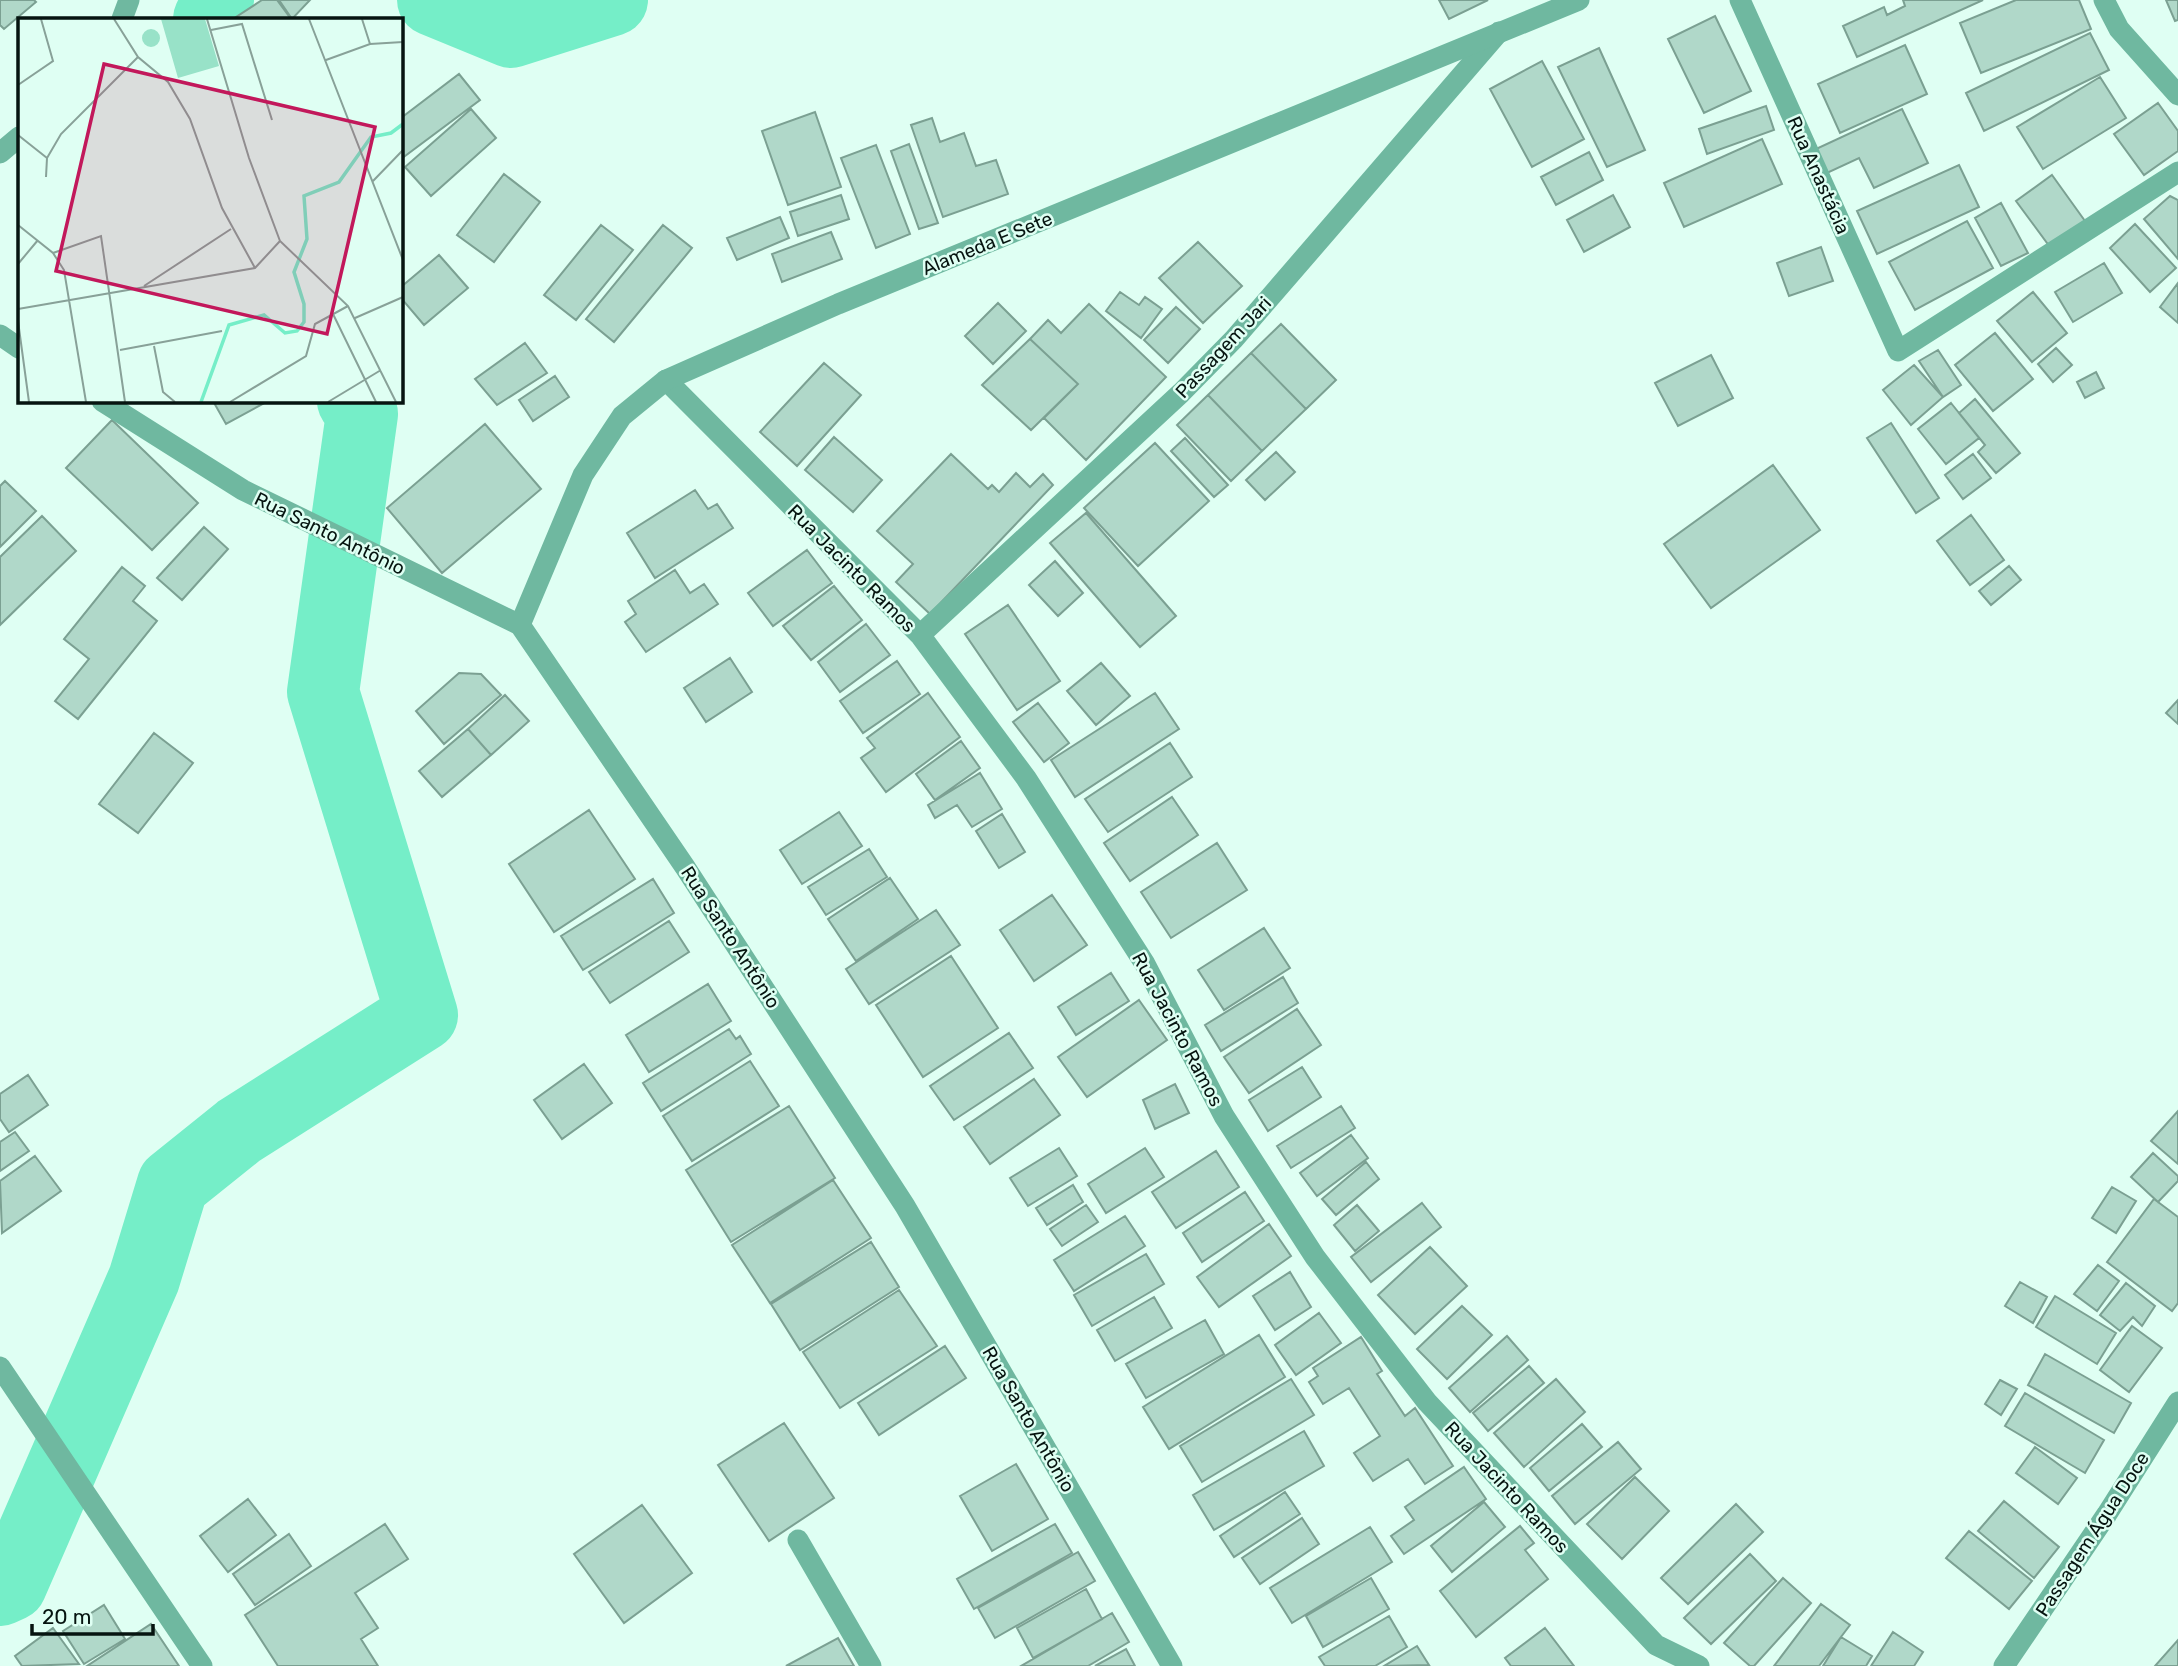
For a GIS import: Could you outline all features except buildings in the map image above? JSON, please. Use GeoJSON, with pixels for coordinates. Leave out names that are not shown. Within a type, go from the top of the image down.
{"type":"FeatureCollection","features":[{"type":"Feature","properties":{"kind":"street"},"geometry":{"type":"LineString","coordinates":[[122,18],[130,0]]}},
{"type":"Feature","properties":{"kind":"street","name":"Alameda E Sete"},"geometry":{"type":"LineString","coordinates":[[520,625],[583,475],[622,416],[666,380],[838,304],[1578,0]]}},
{"type":"Feature","properties":{"kind":"street","name":"Rua Anastácia"},"geometry":{"type":"LineString","coordinates":[[1740,0],[1898,351],[2178,172]]}},
{"type":"Feature","properties":{"kind":"street"},"geometry":{"type":"LineString","coordinates":[[2104,0],[2119,29],[2178,95]]}},
{"type":"Feature","properties":{"kind":"street","name":"Passagem Jari"},"geometry":{"type":"LineString","coordinates":[[920,635],[1181,393],[1234,339],[1499,32]]}},
{"type":"Feature","properties":{"kind":"street"},"geometry":{"type":"LineString","coordinates":[[0,153],[18,138]]}},
{"type":"Feature","properties":{"kind":"street"},"geometry":{"type":"LineString","coordinates":[[0,335],[18,347]]}},
{"type":"Feature","properties":{"kind":"street","name":"Rua Jacinto Ramos"},"geometry":{"type":"LineString","coordinates":[[666,380],[920,635],[1026,778],[1145,964],[1224,1115],[1315,1257],[1427,1402],[1656,1645],[1699,1666]]}},
{"type":"Feature","properties":{"kind":"street","name":"Rua Santo Antônio"},"geometry":{"type":"LineString","coordinates":[[104,402],[243,490],[377,558],[520,625],[685,867],[905,1206],[1172,1666]]}},
{"type":"Feature","properties":{"kind":"street"},"geometry":{"type":"LineString","coordinates":[[0,1367],[202,1666]]}},
{"type":"Feature","properties":{"kind":"street","name":"Passagem Água Doce"},"geometry":{"type":"LineString","coordinates":[[2004,1666],[2107,1514],[2178,1402]]}},
{"type":"Feature","properties":{"kind":"street"},"geometry":{"type":"LineString","coordinates":[[798,1540],[871,1666]]}},
{"type":"Feature","properties":{"kind":"waterway"},"geometry":{"type":"LineString","coordinates":[[209,18],[218,0]]}},
{"type":"Feature","properties":{"kind":"waterway"},"geometry":{"type":"LineString","coordinates":[[433,0],[511,32],[612,0]]}},
{"type":"Feature","properties":{"kind":"waterway"},"geometry":{"type":"LineString","coordinates":[[0,1590],[11,1585],[144,1279],[173,1184],[239,1131],[422,1015],[323,692],[362,414],[354,402]]}}]}
